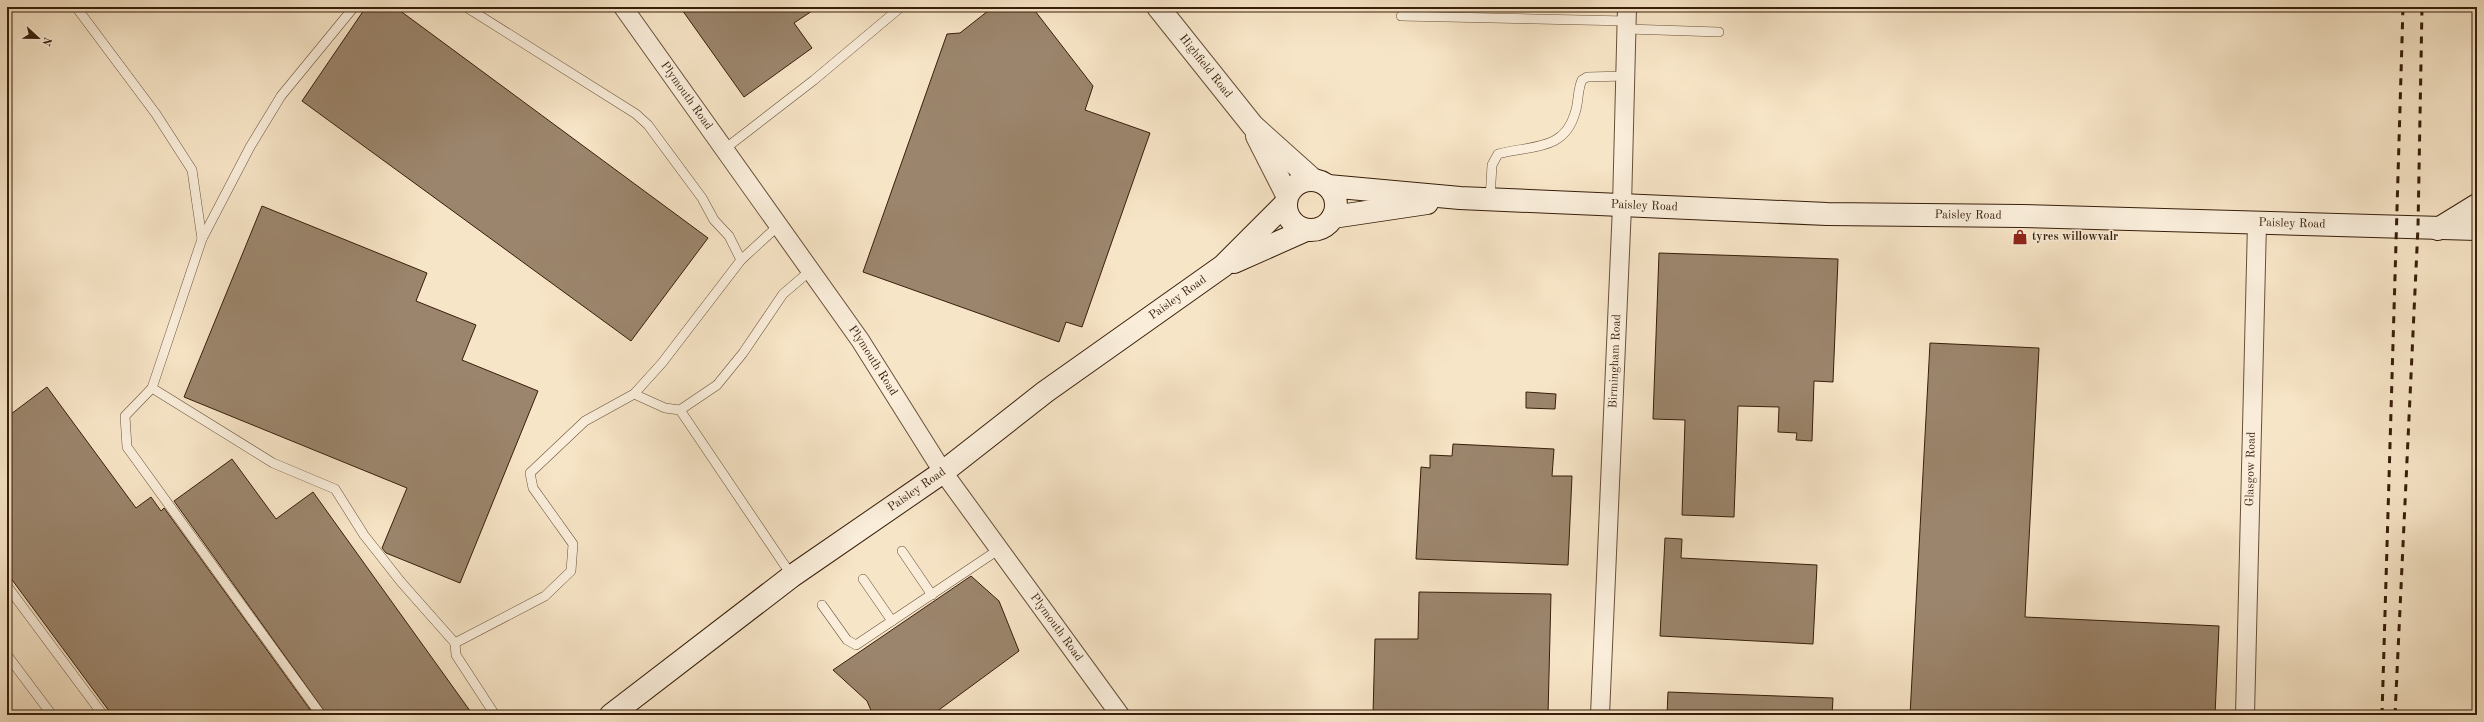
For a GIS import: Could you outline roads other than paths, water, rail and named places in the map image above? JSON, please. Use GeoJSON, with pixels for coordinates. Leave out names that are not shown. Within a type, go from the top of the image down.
{"type":"FeatureCollection","features":[{"type":"Feature","properties":{"kind":"main road","name":"Highfield Road"},"geometry":{"type":"LineString","coordinates":[[1158,7],[1252,126],[1320,183]]}},
{"type":"Feature","properties":{"kind":"main road","name":"Highfield Road"},"geometry":{"type":"LineString","coordinates":[[1252,126],[1286,200]]}},
{"type":"Feature","properties":{"kind":"main road"},"geometry":{"type":"LineString","coordinates":[[1297,183],[1320,183],[1336,201],[1333,217],[1318,229],[1306,230],[1293,223],[1286,211],[1286,200],[1297,183]]}},
{"type":"Feature","properties":{"kind":"main road","name":"Paisley Road"},"geometry":{"type":"LineString","coordinates":[[1320,183],[1460,198],[1622,206],[1827,214],[2021,216],[2437,230],[2477,229]]}},
{"type":"Feature","properties":{"kind":"main road","name":"Paisley Road"},"geometry":{"type":"LineString","coordinates":[[1333,217],[1460,198]]}},
{"type":"Feature","properties":{"kind":"main road","name":"Paisley Road"},"geometry":{"type":"LineString","coordinates":[[611,715],[792,576],[943,472],[1046,392],[1223,266],[1286,200]]}},
{"type":"Feature","properties":{"kind":"main road"},"geometry":{"type":"LineString","coordinates":[[2437,230],[2477,205]]}},
{"type":"Feature","properties":{"kind":"main road","name":"Paisley Road"},"geometry":{"type":"LineString","coordinates":[[1223,266],[1306,230]]}},
{"type":"Feature","properties":{"kind":"street","name":"Plymouth Road"},"geometry":{"type":"LineString","coordinates":[[623,7],[726,148],[860,340],[943,472],[998,550],[1120,715]]}},
{"type":"Feature","properties":{"kind":"street","name":"Birmingham Road"},"geometry":{"type":"LineString","coordinates":[[1600,715],[1622,206],[1627,19]]}},
{"type":"Feature","properties":{"kind":"street","name":"Glasgow Road"},"geometry":{"type":"LineString","coordinates":[[2245,715],[2257,223]]}},
{"type":"Feature","properties":{"kind":"lane"},"geometry":{"type":"LineString","coordinates":[[76,7],[156,114],[192,170],[202,239]]}},
{"type":"Feature","properties":{"kind":"lane"},"geometry":{"type":"LineString","coordinates":[[321,715],[128,447],[125,416],[152,388],[202,239],[250,147],[281,96],[354,7]]}},
{"type":"Feature","properties":{"kind":"lane"},"geometry":{"type":"LineString","coordinates":[[466,7],[636,114],[648,125],[702,198],[714,220],[729,236],[741,260]]}},
{"type":"Feature","properties":{"kind":"lane"},"geometry":{"type":"LineString","coordinates":[[726,148],[814,80],[901,7]]}},
{"type":"Feature","properties":{"kind":"lane"},"geometry":{"type":"LineString","coordinates":[[1401,16],[1627,19],[1718,32]]}},
{"type":"Feature","properties":{"kind":"lane"},"geometry":{"type":"LineString","coordinates":[[1490,200],[1492,165],[1498,154],[1551,143],[1562,137],[1570,128],[1576,112],[1577,91],[1582,80],[1587,77],[1625,76]]}},
{"type":"Feature","properties":{"kind":"lane"},"geometry":{"type":"LineString","coordinates":[[455,643],[545,596],[571,571],[573,544],[533,488],[530,473],[585,421],[634,394],[662,363],[741,260],[779,224]]}},
{"type":"Feature","properties":{"kind":"lane"},"geometry":{"type":"LineString","coordinates":[[634,394],[665,408],[680,410],[717,385],[744,353],[783,294],[811,270]]}},
{"type":"Feature","properties":{"kind":"lane"},"geometry":{"type":"LineString","coordinates":[[152,388],[273,463],[336,489],[364,535],[401,582],[455,643],[456,655],[495,715]]}},
{"type":"Feature","properties":{"kind":"lane"},"geometry":{"type":"LineString","coordinates":[[680,410],[792,576]]}},
{"type":"Feature","properties":{"kind":"lane"},"geometry":{"type":"LineString","coordinates":[[822,605],[847,640],[856,645],[998,550]]}},
{"type":"Feature","properties":{"kind":"lane"},"geometry":{"type":"LineString","coordinates":[[902,551],[932,595]]}},
{"type":"Feature","properties":{"kind":"lane"},"geometry":{"type":"LineString","coordinates":[[863,579],[892,621]]}},
{"type":"Feature","properties":{"kind":"lane"},"geometry":{"type":"LineString","coordinates":[[7,586],[103,715]]}},
{"type":"Feature","properties":{"kind":"lane"},"geometry":{"type":"LineString","coordinates":[[7,655],[52,715]]}},
{"type":"Feature","properties":{"kind":"railway"},"geometry":{"type":"LineString","coordinates":[[2382,715],[2403,7]]}},
{"type":"Feature","properties":{"kind":"railway"},"geometry":{"type":"LineString","coordinates":[[2395,715],[2418,227],[2422,7]]}},
{"type":"Feature","properties":{"kind":"place","name":"tyres willowvalr"},"geometry":{"type":"Point","coordinates":[2020,237]}}]}
